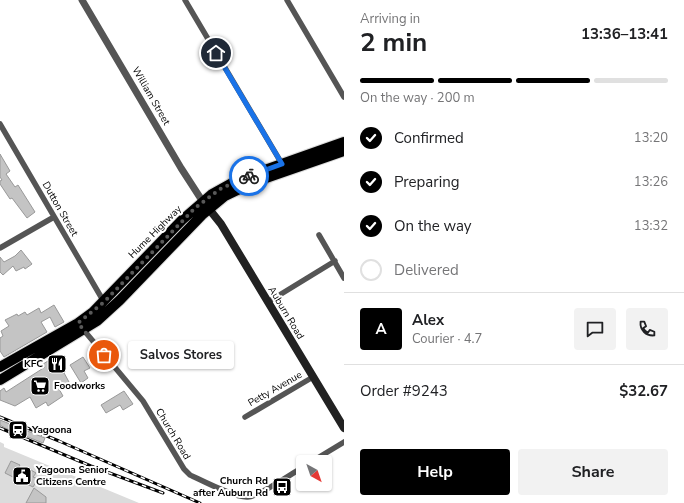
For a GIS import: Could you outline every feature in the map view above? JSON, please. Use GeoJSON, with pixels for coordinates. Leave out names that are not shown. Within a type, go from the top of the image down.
{"type":"FeatureCollection","features":[{"type":"Feature","properties":{"kind":"highway","name":"Hume Highway"},"geometry":{"type":"LineString","coordinates":[[3,378],[120,300],[206,205],[227,185],[344,142]]}},
{"type":"Feature","properties":{"kind":"highway","name":"Hume Highway"},"geometry":{"type":"LineString","coordinates":[[0,367],[81,326],[182,220],[206,205],[236,190],[344,151]]}},
{"type":"Feature","properties":{"kind":"main road","name":"Auburn Road"},"geometry":{"type":"LineString","coordinates":[[206,205],[221,224],[344,428]]}},
{"type":"Feature","properties":{"kind":"street","name":"William Street"},"geometry":{"type":"LineString","coordinates":[[82,0],[181,168],[206,205]]}},
{"type":"Feature","properties":{"kind":"street"},"geometry":{"type":"LineString","coordinates":[[185,0],[282,164]]}},
{"type":"Feature","properties":{"kind":"street"},"geometry":{"type":"LineString","coordinates":[[286,0],[344,97]]}},
{"type":"Feature","properties":{"kind":"street","name":"Dutton Street"},"geometry":{"type":"LineString","coordinates":[[0,124],[104,302]]}},
{"type":"Feature","properties":{"kind":"street"},"geometry":{"type":"LineString","coordinates":[[0,248],[54,217]]}},
{"type":"Feature","properties":{"kind":"street"},"geometry":{"type":"LineString","coordinates":[[320,235],[344,278]]}},
{"type":"Feature","properties":{"kind":"street"},"geometry":{"type":"LineString","coordinates":[[268,302],[335,261]]}},
{"type":"Feature","properties":{"kind":"street","name":"Church Road"},"geometry":{"type":"LineString","coordinates":[[81,326],[143,401],[184,469],[190,475],[239,496],[249,497],[258,494],[296,471]]}},
{"type":"Feature","properties":{"kind":"street"},"geometry":{"type":"LineString","coordinates":[[0,367],[3,378]]}},
{"type":"Feature","properties":{"kind":"street","name":"Petty Avenue"},"geometry":{"type":"LineString","coordinates":[[245,417],[313,377]]}},
{"type":"Feature","properties":{"kind":"street"},"geometry":{"type":"LineString","coordinates":[[323,455],[344,442]]}},
{"type":"Feature","properties":{"kind":"shaded area"},"geometry":{"type":"Polygon","coordinates":[[[0,442],[4,444],[4,447],[139,503],[0,503],[0,442]]]}},
{"type":"Feature","properties":{"kind":"building"},"geometry":{"type":"Polygon","coordinates":[[[0,154],[10,171],[6,174],[15,187],[18,185],[35,212],[27,218],[12,198],[10,199],[0,184],[0,181],[2,180],[0,177],[0,154]]]}},
{"type":"Feature","properties":{"kind":"building"},"geometry":{"type":"Polygon","coordinates":[[[21,250],[32,264],[25,269],[24,267],[16,271],[13,266],[3,275],[0,272],[0,257],[4,262],[15,256],[21,250]]]}},
{"type":"Feature","properties":{"kind":"building"},"geometry":{"type":"Polygon","coordinates":[[[54,305],[64,322],[55,327],[50,317],[41,322],[47,332],[4,357],[0,351],[0,338],[3,336],[1,331],[9,326],[5,320],[25,312],[27,315],[39,308],[41,313],[54,305]]]}},
{"type":"Feature","properties":{"kind":"building"},"geometry":{"type":"Polygon","coordinates":[[[58,355],[65,365],[65,370],[63,371],[69,382],[59,389],[63,396],[48,406],[46,402],[36,408],[30,397],[15,406],[0,400],[0,391],[4,388],[6,392],[45,367],[43,364],[58,355]]]}},
{"type":"Feature","properties":{"kind":"building"},"geometry":{"type":"Polygon","coordinates":[[[83,357],[90,368],[84,371],[88,378],[81,383],[70,365],[83,357]]]}},
{"type":"Feature","properties":{"kind":"building"},"geometry":{"type":"Polygon","coordinates":[[[124,391],[133,404],[123,410],[120,405],[106,413],[101,405],[124,391]]]}},
{"type":"Feature","properties":{"kind":"building"},"geometry":{"type":"Polygon","coordinates":[[[0,420],[45,438],[43,443],[5,428],[0,425],[0,420]]]}},
{"type":"Feature","properties":{"kind":"building","name":"Yagoona Senior Citizens Centre"},"geometry":{"type":"Polygon","coordinates":[[[11,461],[20,465],[18,468],[29,474],[31,470],[36,473],[33,477],[38,479],[33,487],[5,473],[11,461]]]}},
{"type":"Feature","properties":{"kind":"building"},"geometry":{"type":"Polygon","coordinates":[[[34,488],[46,497],[46,503],[26,503],[34,488]]]}},
{"type":"Feature","properties":{"kind":"railway"},"geometry":{"type":"LineString","coordinates":[[0,417],[59,441],[200,503]]}},
{"type":"Feature","properties":{"kind":"railway"},"geometry":{"type":"LineString","coordinates":[[0,428],[91,466],[163,493]]}},
{"type":"Feature","properties":{"kind":"way so far"},"geometry":{"type":"LineString","coordinates":[[104,355],[78,323],[104,302],[195,208],[220,189],[249,176]]}},
{"type":"Feature","properties":{"kind":"place","name":"Salvos Stores"},"geometry":{"type":"Point","coordinates":[104,355]}},
{"type":"Feature","properties":{"kind":"place","name":"KFC"},"geometry":{"type":"Point","coordinates":[57,364]}},
{"type":"Feature","properties":{"kind":"place","name":"Foodworks"},"geometry":{"type":"Point","coordinates":[40,386]}},
{"type":"Feature","properties":{"kind":"place","name":"Yagoona"},"geometry":{"type":"Point","coordinates":[18,430]}},
{"type":"Feature","properties":{"kind":"place","name":"Yagoona Senior Citizens Centre"},"geometry":{"type":"Point","coordinates":[22,476]}},
{"type":"Feature","properties":{"kind":"place","name":"Church Rd after Auburn Rd"},"geometry":{"type":"Point","coordinates":[282,487]}},
{"type":"Feature","properties":{"kind":"route"},"geometry":{"type":"LineString","coordinates":[[216,53],[282,164],[249,176]]}}]}
